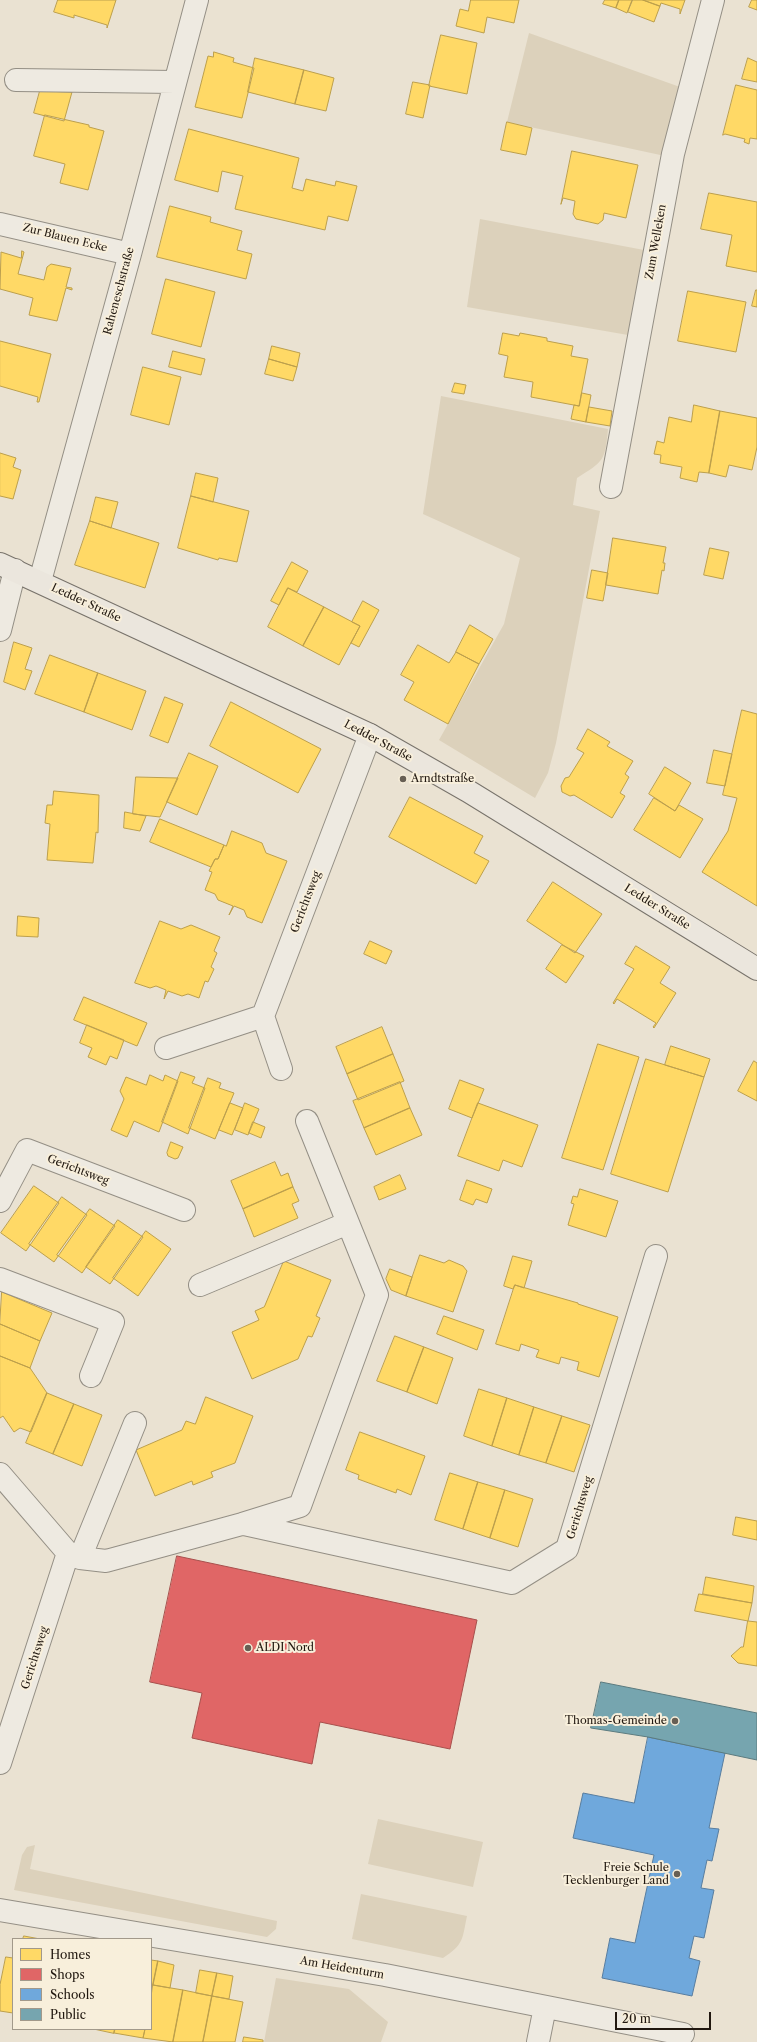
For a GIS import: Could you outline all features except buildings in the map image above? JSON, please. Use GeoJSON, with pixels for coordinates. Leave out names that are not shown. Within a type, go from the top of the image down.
{"type":"FeatureCollection","features":[{"type":"Feature","properties":{"kind":"main road","name":"Ledder Straße"},"geometry":{"type":"LineString","coordinates":[[7,567],[370,735],[468,791],[757,969]]}},
{"type":"Feature","properties":{"kind":"street","name":"Raheneschstraße"},"geometry":{"type":"LineString","coordinates":[[40,582],[130,254],[197,0]]}},
{"type":"Feature","properties":{"kind":"street","name":"Zum Welleken"},"geometry":{"type":"LineString","coordinates":[[611,487],[673,154],[713,0]]}},
{"type":"Feature","properties":{"kind":"street"},"geometry":{"type":"LineString","coordinates":[[16,80],[175,82]]}},
{"type":"Feature","properties":{"kind":"street","name":"Zur Blauen Ecke"},"geometry":{"type":"LineString","coordinates":[[0,224],[130,254]]}},
{"type":"Feature","properties":{"kind":"street"},"geometry":{"type":"LineString","coordinates":[[0,630],[7,567]]}},
{"type":"Feature","properties":{"kind":"street","name":"Gerichtsweg"},"geometry":{"type":"LineString","coordinates":[[262,1016],[370,735]]}},
{"type":"Feature","properties":{"kind":"street"},"geometry":{"type":"LineString","coordinates":[[166,1048],[262,1016],[282,1069]]}},
{"type":"Feature","properties":{"kind":"street","name":"Gerichtsweg"},"geometry":{"type":"LineString","coordinates":[[74,1556],[106,1561],[242,1524],[300,1506],[377,1295],[307,1121]]}},
{"type":"Feature","properties":{"kind":"street","name":"Gerichtsweg"},"geometry":{"type":"LineString","coordinates":[[0,1201],[26,1150],[184,1210]]}},
{"type":"Feature","properties":{"kind":"street"},"geometry":{"type":"LineString","coordinates":[[200,1285],[348,1223]]}},
{"type":"Feature","properties":{"kind":"street","name":"Gerichtsweg"},"geometry":{"type":"LineString","coordinates":[[242,1524],[512,1583],[567,1549],[656,1256]]}},
{"type":"Feature","properties":{"kind":"street"},"geometry":{"type":"LineString","coordinates":[[0,1279],[113,1322],[91,1376]]}},
{"type":"Feature","properties":{"kind":"street","name":"Gerichtsweg"},"geometry":{"type":"LineString","coordinates":[[0,1763],[74,1556],[134,1423]]}},
{"type":"Feature","properties":{"kind":"street"},"geometry":{"type":"LineString","coordinates":[[0,1474],[74,1556]]}},
{"type":"Feature","properties":{"kind":"street","name":"Am Heidenturm"},"geometry":{"type":"LineString","coordinates":[[0,1910],[385,1975],[684,2034]]}},
{"type":"Feature","properties":{"kind":"street"},"geometry":{"type":"LineString","coordinates":[[538,2042],[545,2007]]}},
{"type":"Feature","properties":{"kind":"shaded area"},"geometry":{"type":"Polygon","coordinates":[[[529,33],[680,87],[665,156],[507,122],[529,33]]]}},
{"type":"Feature","properties":{"kind":"shaded area"},"geometry":{"type":"Polygon","coordinates":[[[480,219],[644,250],[628,335],[467,307],[480,219]]]}},
{"type":"Feature","properties":{"kind":"shaded area"},"geometry":{"type":"Polygon","coordinates":[[[441,396],[608,429],[606,448],[602,459],[593,468],[577,478],[573,505],[600,511],[556,743],[548,773],[535,798],[439,740],[504,624],[520,558],[423,514],[441,396]]]}},
{"type":"Feature","properties":{"kind":"shaded area"},"geometry":{"type":"Polygon","coordinates":[[[378,1819],[483,1842],[473,1887],[368,1864],[378,1819]]]}},
{"type":"Feature","properties":{"kind":"shaded area"},"geometry":{"type":"Polygon","coordinates":[[[35,1845],[30,1869],[277,1921],[276,1929],[267,1937],[14,1890],[22,1855],[27,1847],[35,1845]]]}},
{"type":"Feature","properties":{"kind":"shaded area"},"geometry":{"type":"Polygon","coordinates":[[[361,1894],[467,1916],[461,1941],[455,1949],[443,1958],[352,1939],[361,1894]]]}},
{"type":"Feature","properties":{"kind":"shaded area"},"geometry":{"type":"Polygon","coordinates":[[[276,1978],[349,1989],[388,2022],[381,2042],[264,2042],[276,1978]]]}},
{"type":"Feature","properties":{"kind":"place","name":"Arndtstraße"},"geometry":{"type":"Point","coordinates":[403,779]}},
{"type":"Feature","properties":{"kind":"place","name":"ALDI Nord"},"geometry":{"type":"Point","coordinates":[248,1648]}},
{"type":"Feature","properties":{"kind":"place","name":"Thomas-Gemeinde"},"geometry":{"type":"Point","coordinates":[675,1721]}},
{"type":"Feature","properties":{"kind":"place","name":"Freie Schule Tecklenburger Land"},"geometry":{"type":"Point","coordinates":[677,1874]}}]}
